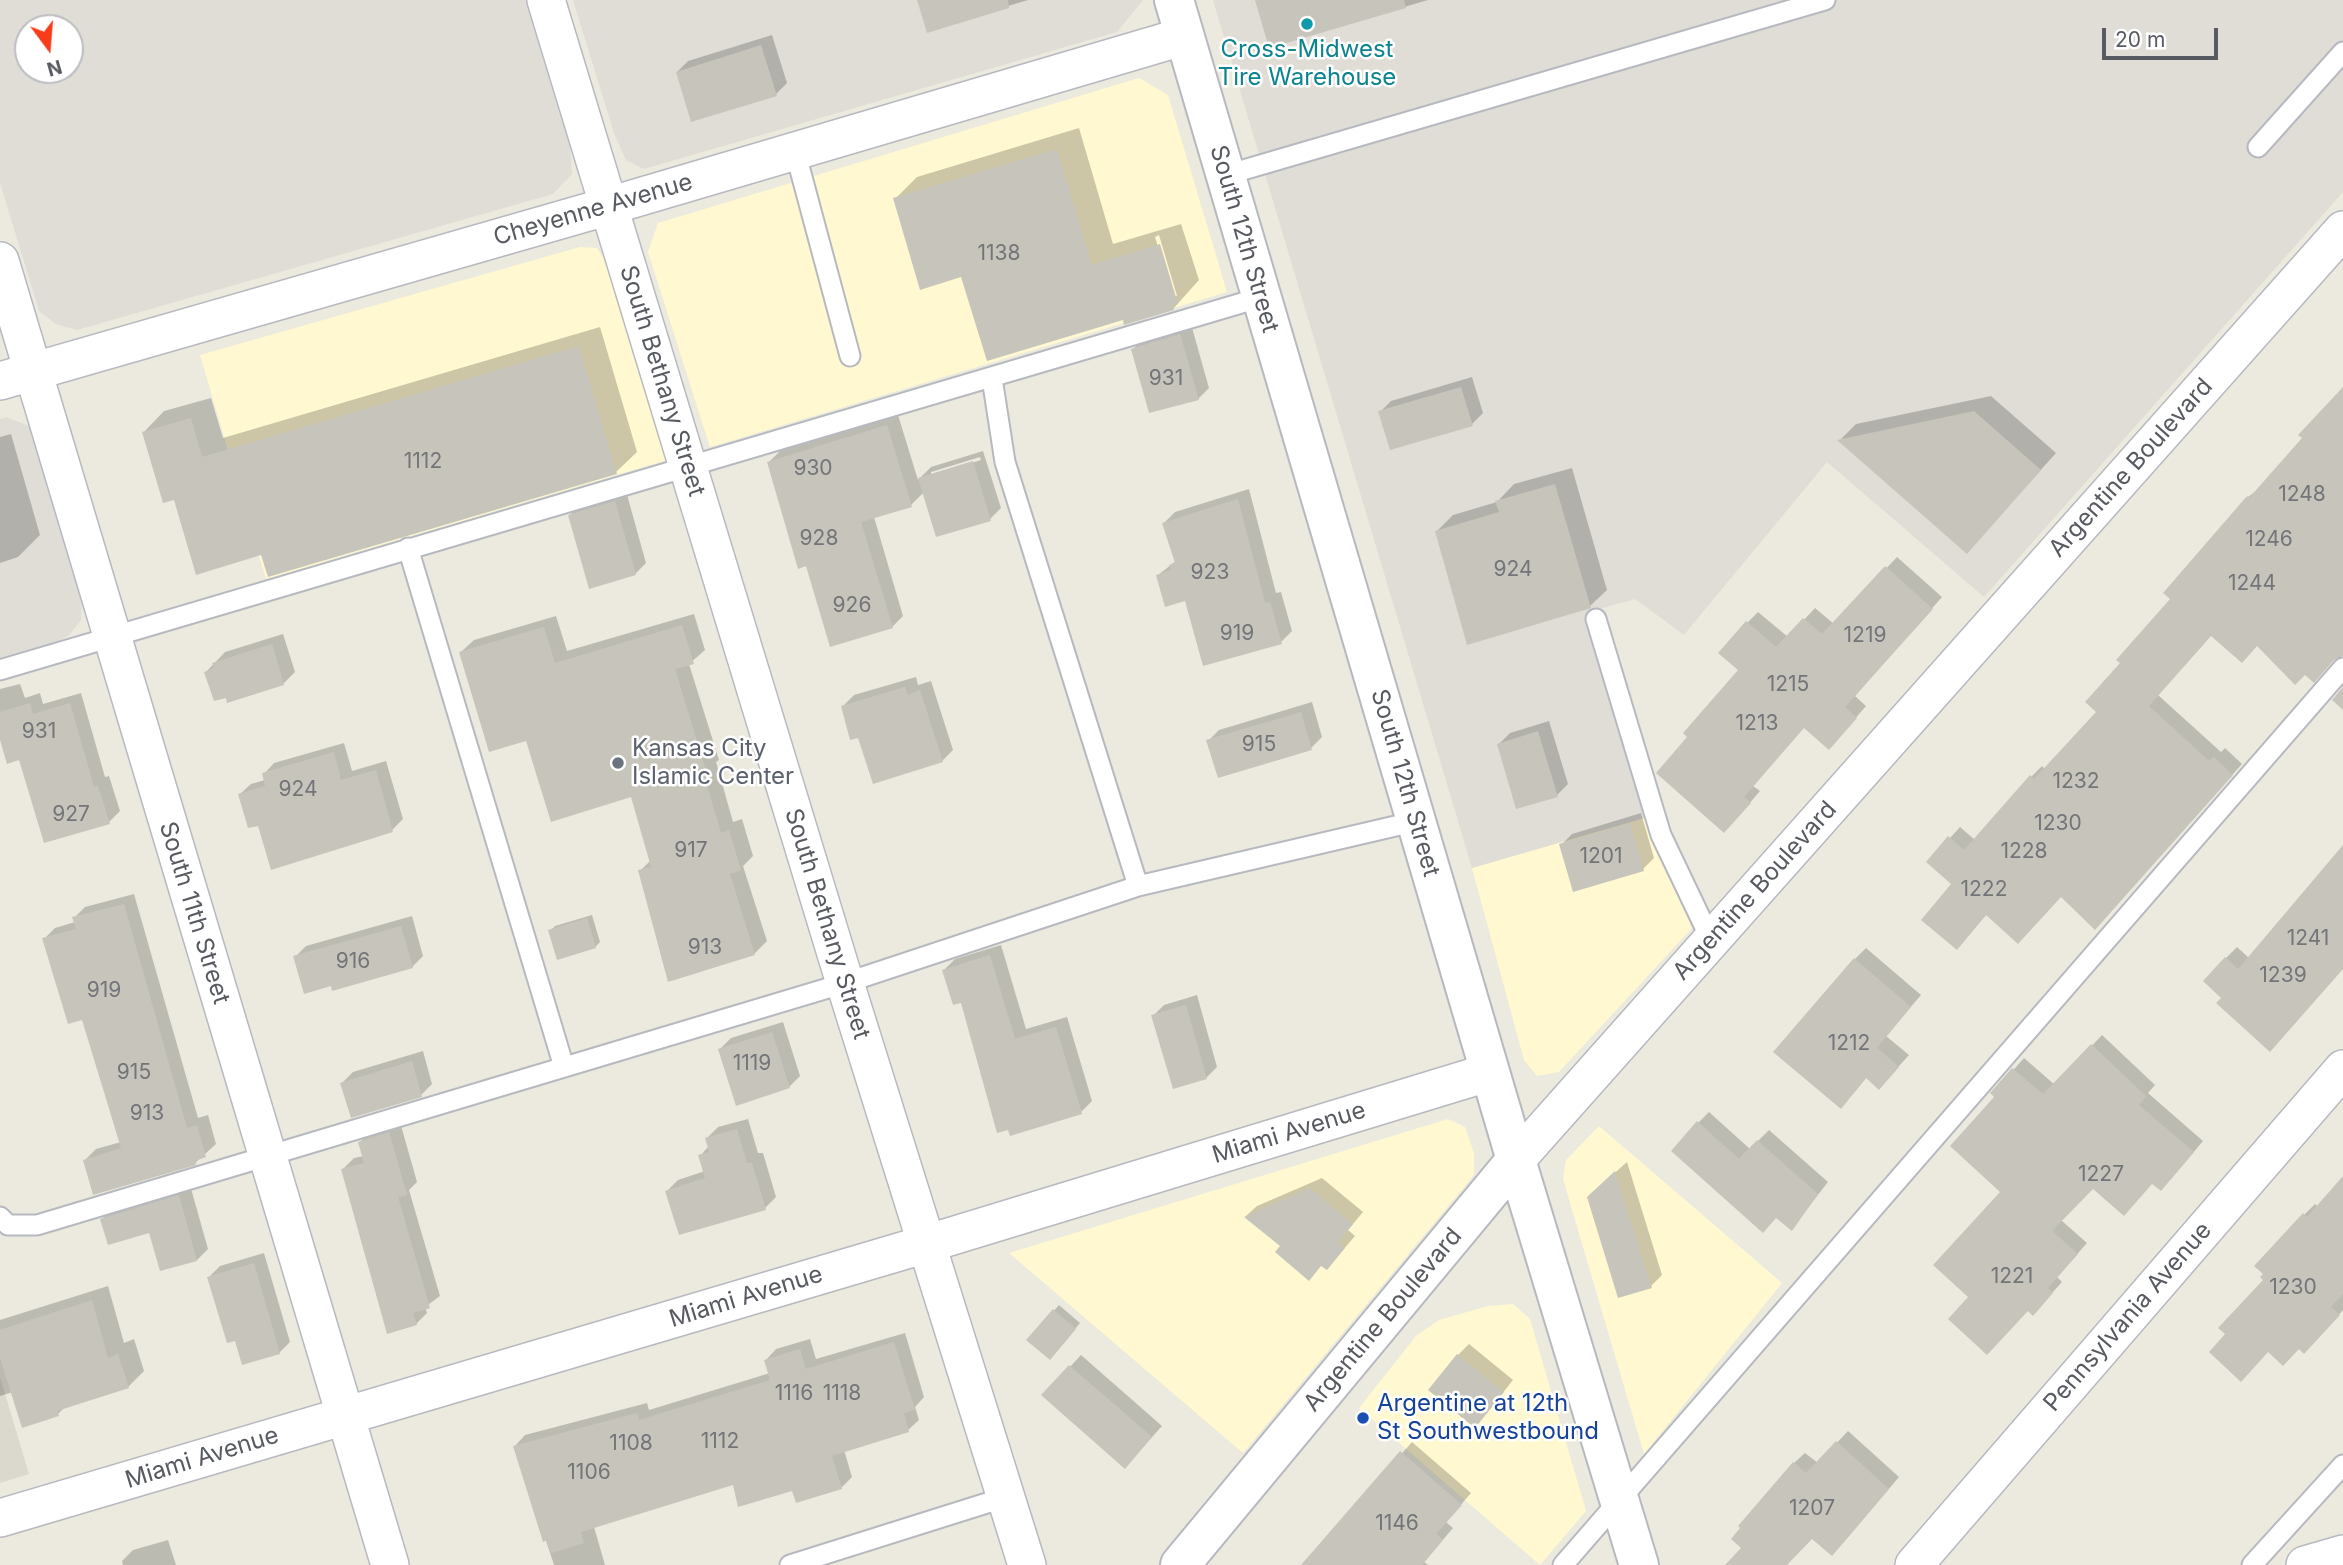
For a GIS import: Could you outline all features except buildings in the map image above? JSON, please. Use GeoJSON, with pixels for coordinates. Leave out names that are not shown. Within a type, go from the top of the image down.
{"type":"FeatureCollection","features":[{"type":"Feature","properties":{"kind":"street","name":"South Bethany Street"},"geometry":{"type":"LineString","coordinates":[[547,0],[845,983],[1027,1565]]}},
{"type":"Feature","properties":{"kind":"street","name":"South 12th Street"},"geometry":{"type":"LineString","coordinates":[[1174,0],[1516,1160],[1639,1565]]}},
{"type":"Feature","properties":{"kind":"street","name":"Cheyenne Avenue"},"geometry":{"type":"LineString","coordinates":[[16,376],[609,206],[1185,36]]}},
{"type":"Feature","properties":{"kind":"street","name":"Argentine Boulevard"},"geometry":{"type":"LineString","coordinates":[[1180,1565],[1516,1160],[2343,230]]}},
{"type":"Feature","properties":{"kind":"street","name":"South 11th Street"},"geometry":{"type":"LineString","coordinates":[[0,261],[16,376],[111,635],[343,1416],[390,1565]]}},
{"type":"Feature","properties":{"kind":"street","name":"Pennsylvania Avenue"},"geometry":{"type":"LineString","coordinates":[[1914,1565],[2343,1069]]}},
{"type":"Feature","properties":{"kind":"street","name":"Miami Avenue"},"geometry":{"type":"LineString","coordinates":[[0,1518],[926,1244],[1490,1072]]}},
{"type":"Feature","properties":{"kind":"street"},"geometry":{"type":"LineString","coordinates":[[2305,1565],[2343,1554]]}},
{"type":"Feature","properties":{"kind":"lane"},"geometry":{"type":"LineString","coordinates":[[1226,176],[1825,0]]}},
{"type":"Feature","properties":{"kind":"lane"},"geometry":{"type":"LineString","coordinates":[[2258,147],[2343,52]]}},
{"type":"Feature","properties":{"kind":"lane"},"geometry":{"type":"LineString","coordinates":[[795,151],[850,356]]}},
{"type":"Feature","properties":{"kind":"lane"},"geometry":{"type":"LineString","coordinates":[[0,670],[111,635],[1262,297]]}},
{"type":"Feature","properties":{"kind":"lane"},"geometry":{"type":"LineString","coordinates":[[992,378],[1006,462],[1138,886]]}},
{"type":"Feature","properties":{"kind":"lane"},"geometry":{"type":"LineString","coordinates":[[408,548],[564,1067]]}},
{"type":"Feature","properties":{"kind":"lane"},"geometry":{"type":"LineString","coordinates":[[1596,619],[1661,835],[1711,940]]}},
{"type":"Feature","properties":{"kind":"lane"},"geometry":{"type":"LineString","coordinates":[[1563,1565],[2343,668]]}},
{"type":"Feature","properties":{"kind":"lane"},"geometry":{"type":"LineString","coordinates":[[0,1217],[8,1225],[37,1225],[845,983],[1138,886],[1416,821]]}},
{"type":"Feature","properties":{"kind":"lane"},"geometry":{"type":"LineString","coordinates":[[2252,1565],[2343,1465]]}},
{"type":"Feature","properties":{"kind":"lane"},"geometry":{"type":"LineString","coordinates":[[790,1565],[825,1559],[1006,1497]]}},
{"type":"Feature","properties":{"kind":"shaded area"},"geometry":{"type":"Polygon","coordinates":[[[0,0],[527,0],[570,144],[572,174],[553,194],[77,330],[56,324],[39,311],[0,183],[0,0]]]}},
{"type":"Feature","properties":{"kind":"shaded area"},"geometry":{"type":"Polygon","coordinates":[[[573,0],[1143,0],[1117,32],[644,169],[626,160],[614,133],[573,0]]]}},
{"type":"Feature","properties":{"kind":"shaded area"},"geometry":{"type":"Polygon","coordinates":[[[1213,0],[2343,0],[2343,192],[1984,597],[1827,462],[1684,635],[1635,599],[1588,612],[1648,817],[1472,868],[1213,0]]]}},
{"type":"Feature","properties":{"kind":"shaded area"},"geometry":{"type":"Polygon","coordinates":[[[1139,78],[1168,95],[1227,292],[710,447],[648,252],[658,223],[1139,78]]]}},
{"type":"Feature","properties":{"kind":"shaded area"},"geometry":{"type":"Polygon","coordinates":[[[580,247],[597,248],[610,269],[667,460],[266,579],[200,355],[580,247]]]}},
{"type":"Feature","properties":{"kind":"shaded area"},"geometry":{"type":"Polygon","coordinates":[[[6,417],[29,426],[82,595],[81,620],[70,634],[53,646],[0,661],[0,419],[6,417]]]}},
{"type":"Feature","properties":{"kind":"shaded area"},"geometry":{"type":"Polygon","coordinates":[[[1648,817],[1692,928],[1559,1072],[1537,1076],[1524,1060],[1472,868],[1648,817]]]}},
{"type":"Feature","properties":{"kind":"shaded area"},"geometry":{"type":"Polygon","coordinates":[[[1448,1119],[1465,1127],[1474,1153],[1474,1175],[1243,1453],[1009,1253],[1448,1119]]]}},
{"type":"Feature","properties":{"kind":"shaded area"},"geometry":{"type":"Polygon","coordinates":[[[1599,1126],[1782,1283],[1644,1454],[1563,1179],[1566,1160],[1599,1126]]]}},
{"type":"Feature","properties":{"kind":"shaded area"},"geometry":{"type":"Polygon","coordinates":[[[1513,1304],[1530,1319],[1586,1511],[1540,1565],[1359,1408],[1416,1336],[1439,1320],[1488,1306],[1513,1304]]]}},
{"type":"Feature","properties":{"kind":"shaded area"},"geometry":{"type":"Polygon","coordinates":[[[0,1377],[29,1474],[0,1483],[0,1377]]]}},
{"type":"Feature","properties":{"kind":"place","name":"Cross-Midwest Tire Warehouse"},"geometry":{"type":"Point","coordinates":[1307,24]}},
{"type":"Feature","properties":{"kind":"place","name":"Kansas City Islamic Center"},"geometry":{"type":"Point","coordinates":[618,763]}},
{"type":"Feature","properties":{"kind":"place","name":"Argentine at 12th St Southwestbound"},"geometry":{"type":"Point","coordinates":[1363,1418]}}]}
